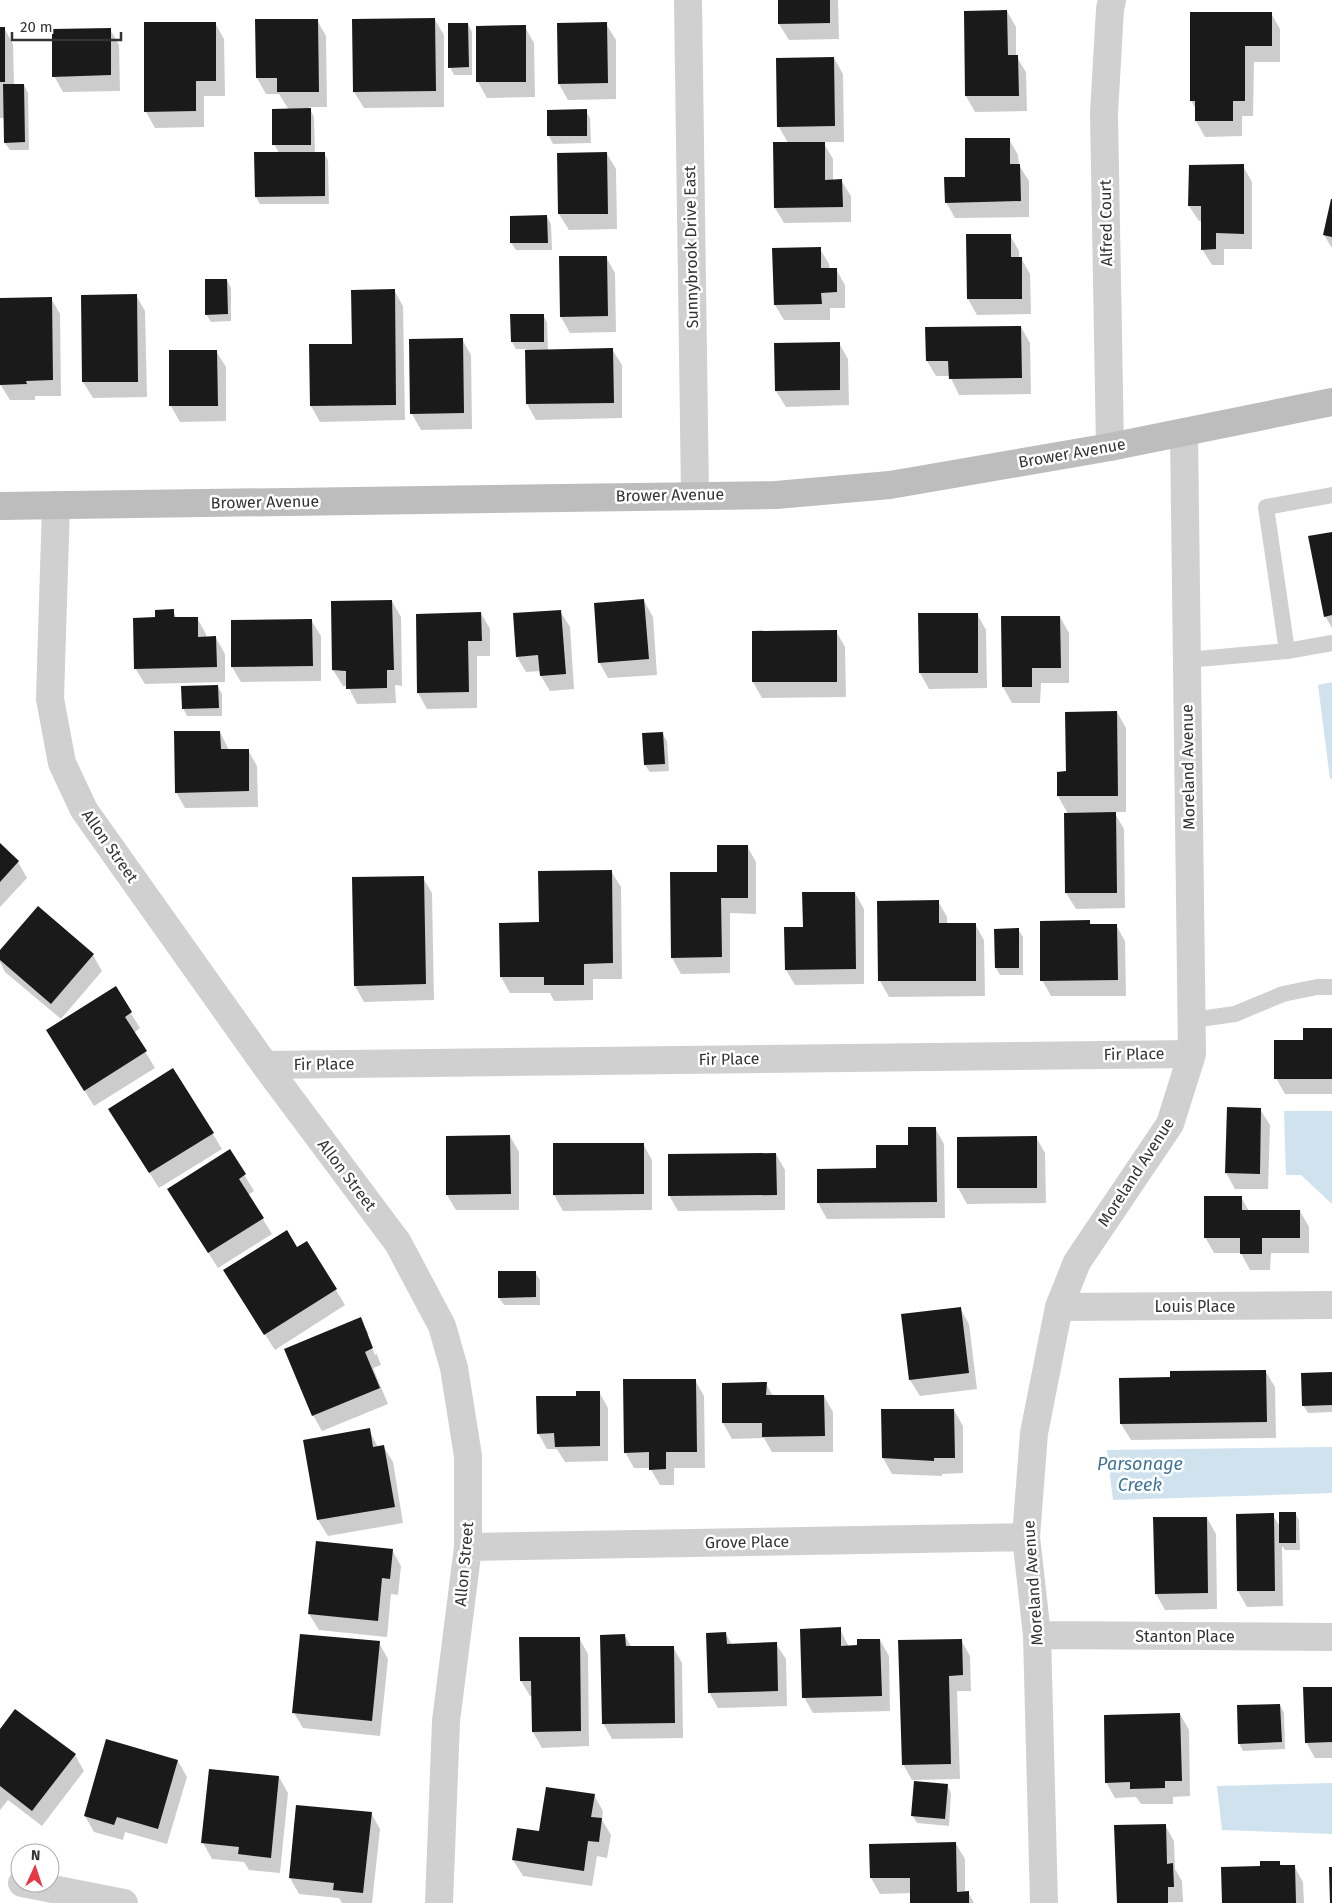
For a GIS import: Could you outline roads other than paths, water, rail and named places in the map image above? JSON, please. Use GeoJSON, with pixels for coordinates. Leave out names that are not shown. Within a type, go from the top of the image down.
{"type":"FeatureCollection","features":[{"type":"Feature","properties":{"kind":"main road","name":"Brower Avenue"},"geometry":{"type":"LineString","coordinates":[[0,506],[776,494],[890,485],[1110,446],[1332,402]]}},
{"type":"Feature","properties":{"kind":"street","name":"Sunnybrook Drive East"},"geometry":{"type":"LineString","coordinates":[[688,0],[695,494]]}},
{"type":"Feature","properties":{"kind":"street","name":"Alfred Court"},"geometry":{"type":"LineString","coordinates":[[1110,446],[1104,113],[1112,0]]}},
{"type":"Feature","properties":{"kind":"street","name":"Moreland Avenue"},"geometry":{"type":"LineString","coordinates":[[1044,1903],[1037,1635],[1026,1537],[1034,1433],[1059,1307],[1077,1262],[1170,1124],[1192,1054],[1184,432]]}},
{"type":"Feature","properties":{"kind":"street","name":"Allon Street"},"geometry":{"type":"LineString","coordinates":[[56,505],[50,699],[62,762],[84,810],[265,1065],[398,1244],[442,1326],[454,1368],[468,1456],[468,1547],[446,1722],[439,1903]]}},
{"type":"Feature","properties":{"kind":"street","name":"Fir Place"},"geometry":{"type":"LineString","coordinates":[[265,1065],[1192,1054]]}},
{"type":"Feature","properties":{"kind":"street","name":"Louis Place"},"geometry":{"type":"LineString","coordinates":[[1059,1307],[1332,1305]]}},
{"type":"Feature","properties":{"kind":"street","name":"Grove Place"},"geometry":{"type":"LineString","coordinates":[[468,1547],[1026,1537]]}},
{"type":"Feature","properties":{"kind":"street","name":"Stanton Place"},"geometry":{"type":"LineString","coordinates":[[1037,1635],[1332,1637]]}},
{"type":"Feature","properties":{"kind":"street"},"geometry":{"type":"LineString","coordinates":[[60,1891],[124,1903]]}},
{"type":"Feature","properties":{"kind":"lane"},"geometry":{"type":"LineString","coordinates":[[1287,651],[1266,508],[1332,495]]}},
{"type":"Feature","properties":{"kind":"lane"},"geometry":{"type":"LineString","coordinates":[[1187,660],[1287,651],[1332,643]]}},
{"type":"Feature","properties":{"kind":"lane"},"geometry":{"type":"LineString","coordinates":[[1192,1020],[1235,1014],[1283,994],[1316,987],[1332,987]]}},
{"type":"Feature","properties":{"kind":"water"},"geometry":{"type":"Polygon","coordinates":[[[1332,682],[1332,779],[1330,779],[1318,685],[1332,682]]]}},
{"type":"Feature","properties":{"kind":"water"},"geometry":{"type":"Polygon","coordinates":[[[1284,1111],[1332,1111],[1332,1204],[1301,1175],[1286,1175],[1284,1111]]]}},
{"type":"Feature","properties":{"kind":"water","name":"Parsonage Creek"},"geometry":{"type":"Polygon","coordinates":[[[1332,1447],[1332,1493],[1113,1500],[1107,1450],[1332,1447]]]}},
{"type":"Feature","properties":{"kind":"water"},"geometry":{"type":"Polygon","coordinates":[[[1332,1783],[1332,1834],[1222,1830],[1217,1786],[1332,1783]]]}}]}
